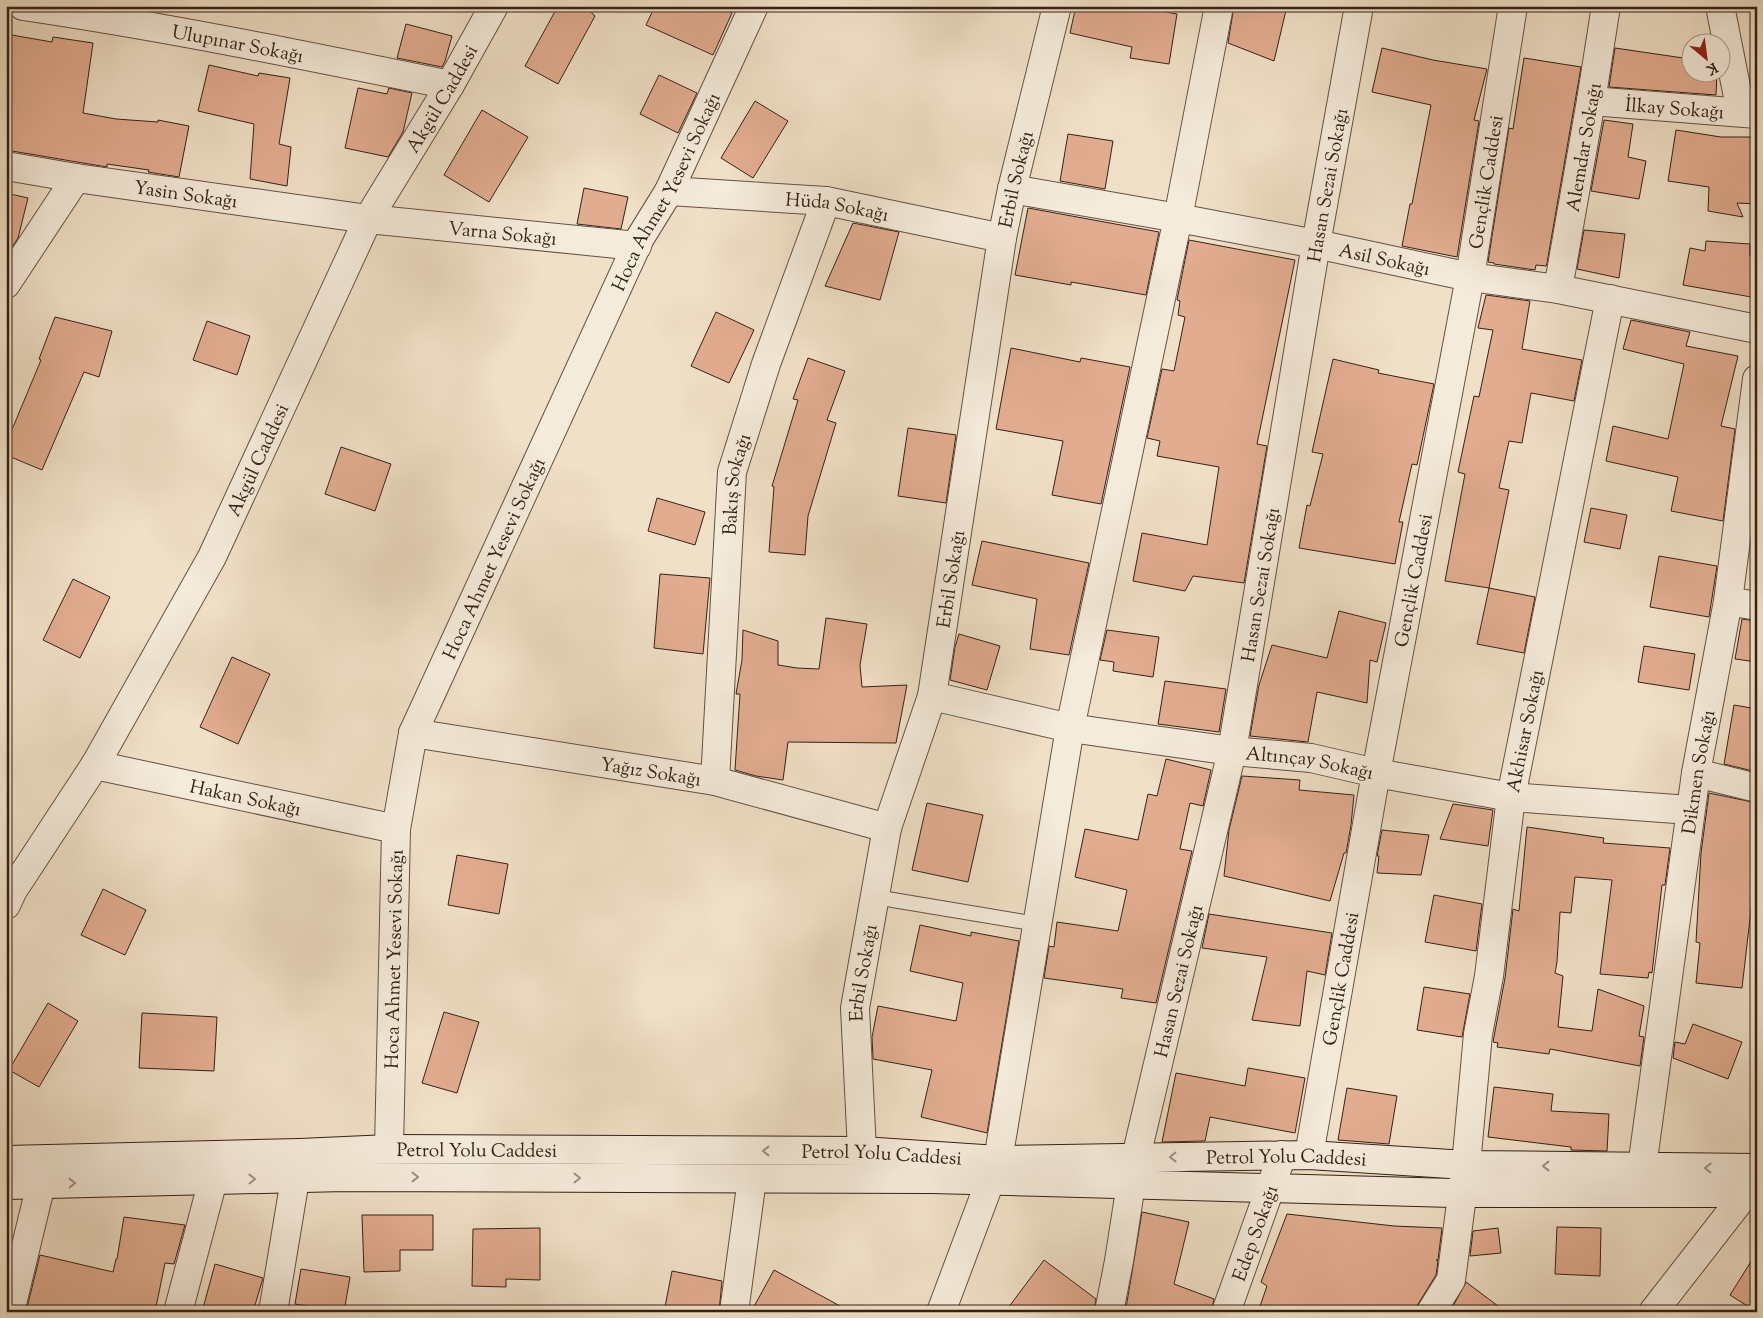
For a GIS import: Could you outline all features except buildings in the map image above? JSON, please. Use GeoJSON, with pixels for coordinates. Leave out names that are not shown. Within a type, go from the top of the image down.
{"type":"FeatureCollection","features":[{"type":"Feature","properties":{"kind":"street","name":"Ulupınar Sokağı"},"geometry":{"type":"LineString","coordinates":[[23,6],[122,21],[450,85]]}},
{"type":"Feature","properties":{"kind":"street","name":"Akgül Caddesi"},"geometry":{"type":"LineString","coordinates":[[9,895],[95,764],[212,557],[368,219],[450,85],[494,6]]}},
{"type":"Feature","properties":{"kind":"street","name":"Hoca Ahmet Yesevi Sokağı"},"geometry":{"type":"LineString","coordinates":[[388,1149],[396,829],[413,732],[636,246],[669,191],[754,6]]}},
{"type":"Feature","properties":{"kind":"street","name":"Erbil Sokağı"},"geometry":{"type":"LineString","coordinates":[[862,1151],[855,1008],[887,828],[932,696],[1002,238],[1057,6]]}},
{"type":"Feature","properties":{"kind":"street"},"geometry":{"type":"LineString","coordinates":[[941,1312],[994,1171],[1070,728],[1178,218],[1219,6]]}},
{"type":"Feature","properties":{"kind":"street","name":"Hasan Sezai Sokağı"},"geometry":{"type":"LineString","coordinates":[[1136,1157],[1232,751],[1316,244],[1359,6]]}},
{"type":"Feature","properties":{"kind":"street","name":"Gençlik Caddesi"},"geometry":{"type":"LineString","coordinates":[[1309,1155],[1376,773],[1470,277],[1513,6]]}},
{"type":"Feature","properties":{"kind":"street","name":"Alemdar Sokağı"},"geometry":{"type":"LineString","coordinates":[[1558,289],[1606,6]]}},
{"type":"Feature","properties":{"kind":"street"},"geometry":{"type":"LineString","coordinates":[[1720,6],[1749,113]]}},
{"type":"Feature","properties":{"kind":"street","name":"İlkay Sokağı"},"geometry":{"type":"LineString","coordinates":[[1591,101],[1749,113]]}},
{"type":"Feature","properties":{"kind":"street","name":"Yasin Sokağı"},"geometry":{"type":"LineString","coordinates":[[6,166],[76,178],[368,219]]}},
{"type":"Feature","properties":{"kind":"street"},"geometry":{"type":"LineString","coordinates":[[6,284],[76,178]]}},
{"type":"Feature","properties":{"kind":"street","name":"Asil Sokağı"},"geometry":{"type":"LineString","coordinates":[[1012,190],[1178,218],[1316,244],[1470,277],[1558,289],[1757,329]]}},
{"type":"Feature","properties":{"kind":"street","name":"Hüda Sokağı"},"geometry":{"type":"LineString","coordinates":[[669,191],[826,201],[1002,238]]}},
{"type":"Feature","properties":{"kind":"street","name":"Bakış Sokağı"},"geometry":{"type":"LineString","coordinates":[[715,781],[732,472],[766,364],[826,201]]}},
{"type":"Feature","properties":{"kind":"street","name":"Varna Sokağı"},"geometry":{"type":"LineString","coordinates":[[368,219],[636,246]]}},
{"type":"Feature","properties":{"kind":"street","name":"Akhisar Sokağı"},"geometry":{"type":"LineString","coordinates":[[1431,1312],[1451,1280],[1466,1165],[1478,1034],[1489,976],[1511,797],[1610,299]]}},
{"type":"Feature","properties":{"kind":"street","name":"Dikmen Sokağı"},"geometry":{"type":"LineString","coordinates":[[1642,1167],[1690,810],[1728,601],[1752,447],[1757,379]]}},
{"type":"Feature","properties":{"kind":"street"},"geometry":{"type":"LineString","coordinates":[[1728,601],[1757,606]]}},
{"type":"Feature","properties":{"kind":"street","name":"Altınçay Sokağı"},"geometry":{"type":"LineString","coordinates":[[932,696],[1070,728],[1232,751],[1311,758],[1376,773],[1511,797],[1690,810]]}},
{"type":"Feature","properties":{"kind":"street","name":"Yağız Sokağı"},"geometry":{"type":"LineString","coordinates":[[413,732],[715,781],[887,828]]}},
{"type":"Feature","properties":{"kind":"street","name":"Hakan Sokağı"},"geometry":{"type":"LineString","coordinates":[[95,764],[396,829]]}},
{"type":"Feature","properties":{"kind":"street"},"geometry":{"type":"LineString","coordinates":[[1696,773],[1757,788]]}},
{"type":"Feature","properties":{"kind":"street","name":"Petrol Yolu Caddesi"},"geometry":{"type":"LineString","coordinates":[[6,1185],[213,1180],[388,1149],[862,1151],[994,1171],[1131,1184],[1270,1188],[1462,1192],[1750,1181]]}},
{"type":"Feature","properties":{"kind":"street","name":"Edep Sokağı"},"geometry":{"type":"LineString","coordinates":[[1226,1312],[1282,1155]]}},
{"type":"Feature","properties":{"kind":"street","name":"Petrol Yolu Caddesi"},"geometry":{"type":"LineString","coordinates":[[6,1160],[298,1166],[354,1177],[752,1179],[994,1171],[1136,1157],[1309,1155],[1466,1165],[1642,1167],[1750,1181]]}},
{"type":"Feature","properties":{"kind":"street"},"geometry":{"type":"LineString","coordinates":[[273,1312],[298,1166]]}},
{"type":"Feature","properties":{"kind":"street"},"geometry":{"type":"LineString","coordinates":[[734,1312],[752,1179]]}},
{"type":"Feature","properties":{"kind":"street"},"geometry":{"type":"LineString","coordinates":[[178,1312],[213,1180]]}},
{"type":"Feature","properties":{"kind":"street"},"geometry":{"type":"LineString","coordinates":[[1653,1312],[1750,1181]]}},
{"type":"Feature","properties":{"kind":"street"},"geometry":{"type":"LineString","coordinates":[[10,1312],[41,1184]]}},
{"type":"Feature","properties":{"kind":"street"},"geometry":{"type":"LineString","coordinates":[[1109,1312],[1131,1184]]}},
{"type":"Feature","properties":{"kind":"lane"},"geometry":{"type":"LineString","coordinates":[[875,897],[1037,924]]}}]}
